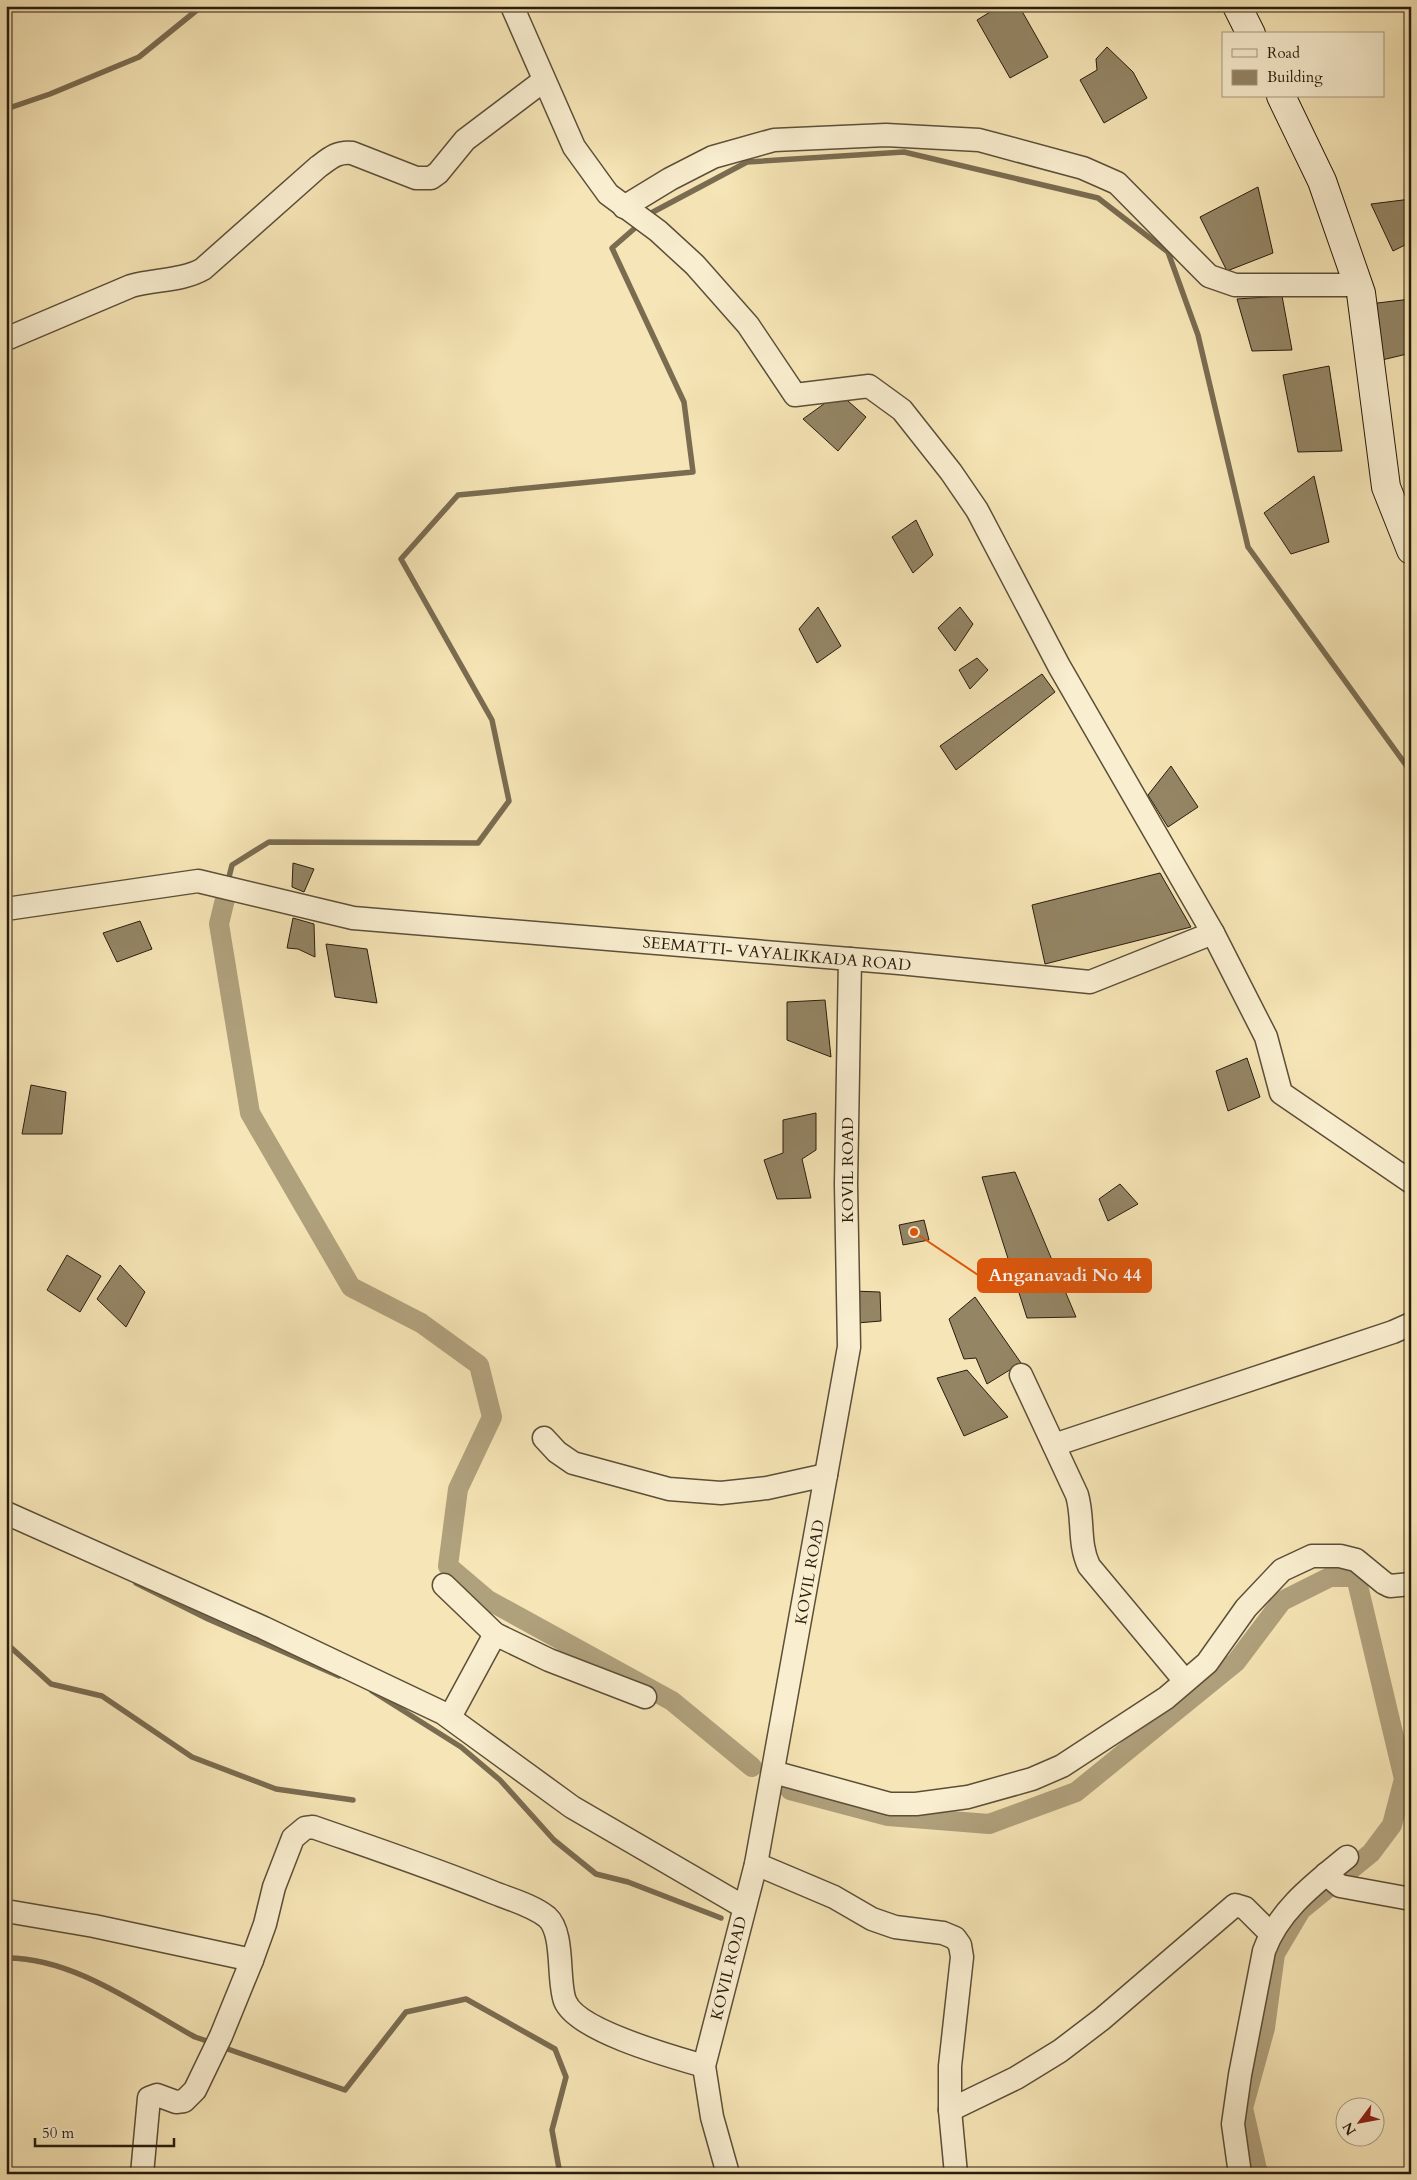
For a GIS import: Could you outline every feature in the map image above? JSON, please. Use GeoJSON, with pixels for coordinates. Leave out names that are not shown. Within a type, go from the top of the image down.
{"type":"FeatureCollection","features":[{"type":"Feature","properties":{"kind":"street"},"geometry":{"type":"LineString","coordinates":[[512,6],[543,81],[574,148],[608,194],[658,232],[695,265],[748,325],[795,395],[869,386],[902,410],[951,472],[977,510],[1059,666],[1213,933],[1266,1037],[1281,1093],[1411,1182]]}},
{"type":"Feature","properties":{"kind":"street"},"geometry":{"type":"LineString","coordinates":[[1237,6],[1250,32]]}},
{"type":"Feature","properties":{"kind":"street"},"geometry":{"type":"LineString","coordinates":[[6,339],[131,286],[149,281],[186,277],[195,274],[332,156],[343,152],[352,153],[416,178],[431,178],[438,173],[465,140],[543,81]]}},
{"type":"Feature","properties":{"kind":"street"},"geometry":{"type":"LineString","coordinates":[[1282,98],[1322,181],[1361,294],[1386,487],[1411,550]]}},
{"type":"Feature","properties":{"kind":"street"},"geometry":{"type":"LineString","coordinates":[[624,207],[670,179],[713,157],[774,140],[886,135],[980,140],[1083,168],[1117,184],[1209,276],[1235,285],[1358,286]]}},
{"type":"Feature","properties":{"kind":"street","name":"SEEMATTI- VAYALIKKADA ROAD"},"geometry":{"type":"LineString","coordinates":[[6,908],[198,881],[353,918],[850,959],[1090,982],[1213,933]]}},
{"type":"Feature","properties":{"kind":"street","name":"KOVIL ROAD"},"geometry":{"type":"LineString","coordinates":[[728,2174],[712,2117],[704,2066],[756,1864],[849,1347],[846,1184],[850,959]]}},
{"type":"Feature","properties":{"kind":"street"},"geometry":{"type":"LineString","coordinates":[[1054,1445],[1393,1332],[1411,1324]]}},
{"type":"Feature","properties":{"kind":"street"},"geometry":{"type":"LineString","coordinates":[[1021,1375],[1077,1495],[1081,1509],[1083,1553],[1089,1566],[1185,1681]]}},
{"type":"Feature","properties":{"kind":"street"},"geometry":{"type":"LineString","coordinates":[[544,1438],[557,1452],[573,1463],[669,1489],[721,1493],[767,1488],[826,1475]]}},
{"type":"Feature","properties":{"kind":"street"},"geometry":{"type":"LineString","coordinates":[[6,1513],[264,1628],[450,1718],[572,1807],[744,1907]]}},
{"type":"Feature","properties":{"kind":"street"},"geometry":{"type":"LineString","coordinates":[[773,1772],[890,1804],[916,1804],[968,1797],[1032,1779],[1062,1766],[1166,1698],[1207,1663],[1246,1608],[1282,1570],[1312,1556],[1340,1556],[1356,1560],[1390,1586],[1411,1584]]}},
{"type":"Feature","properties":{"kind":"street"},"geometry":{"type":"LineString","coordinates":[[444,1585],[495,1634],[549,1660],[646,1696]]}},
{"type":"Feature","properties":{"kind":"street"},"geometry":{"type":"LineString","coordinates":[[450,1718],[495,1634]]}},
{"type":"Feature","properties":{"kind":"street"},"geometry":{"type":"LineString","coordinates":[[142,2174],[149,2098],[158,2095],[176,2102],[184,2101],[190,2096],[217,2044],[252,1960],[265,1924],[274,1887],[293,1838],[305,1828],[313,1827],[470,1883],[536,1910],[549,1918],[556,1935],[565,2001],[572,2011],[581,2018],[633,2044],[704,2066]]}},
{"type":"Feature","properties":{"kind":"street"},"geometry":{"type":"LineString","coordinates":[[1240,2174],[1233,2124],[1259,1970],[1270,1933],[1282,1916],[1326,1874],[1347,1857]]}},
{"type":"Feature","properties":{"kind":"street"},"geometry":{"type":"LineString","coordinates":[[756,1864],[834,1897],[872,1919],[895,1927],[943,1933],[956,1938],[962,1957],[950,2066],[950,2110],[956,2174]]}},
{"type":"Feature","properties":{"kind":"street"},"geometry":{"type":"LineString","coordinates":[[1326,1874],[1340,1886],[1411,1899]]}},
{"type":"Feature","properties":{"kind":"street"},"geometry":{"type":"LineString","coordinates":[[950,2110],[1016,2078],[1060,2051],[1102,2019],[1235,1905],[1245,1908],[1270,1933]]}},
{"type":"Feature","properties":{"kind":"street"},"geometry":{"type":"LineString","coordinates":[[6,1910],[94,1926],[252,1960]]}},
{"type":"Feature","properties":{"kind":"building"},"geometry":{"type":"Polygon","coordinates":[[[1000,6],[1019,6],[1048,57],[1010,78],[977,20],[1000,6]]]}},
{"type":"Feature","properties":{"kind":"building"},"geometry":{"type":"Polygon","coordinates":[[[1107,47],[1133,72],[1147,98],[1104,123],[1080,80],[1097,70],[1096,59],[1107,47]]]}},
{"type":"Feature","properties":{"kind":"building"},"geometry":{"type":"Polygon","coordinates":[[[1258,187],[1273,253],[1227,271],[1200,217],[1258,187]]]}},
{"type":"Feature","properties":{"kind":"building"},"geometry":{"type":"Polygon","coordinates":[[[1411,199],[1411,242],[1393,251],[1371,204],[1411,199]]]}},
{"type":"Feature","properties":{"kind":"building"},"geometry":{"type":"Polygon","coordinates":[[[1282,296],[1292,350],[1252,351],[1237,299],[1282,296]]]}},
{"type":"Feature","properties":{"kind":"building"},"geometry":{"type":"Polygon","coordinates":[[[1411,299],[1411,353],[1382,360],[1369,304],[1411,299]]]}},
{"type":"Feature","properties":{"kind":"building"},"geometry":{"type":"Polygon","coordinates":[[[1329,366],[1342,451],[1298,452],[1283,375],[1329,366]]]}},
{"type":"Feature","properties":{"kind":"building"},"geometry":{"type":"Polygon","coordinates":[[[839,393],[866,417],[838,451],[803,419],[839,393]]]}},
{"type":"Feature","properties":{"kind":"building"},"geometry":{"type":"Polygon","coordinates":[[[1314,476],[1329,542],[1291,554],[1264,513],[1314,476]]]}},
{"type":"Feature","properties":{"kind":"building"},"geometry":{"type":"Polygon","coordinates":[[[916,520],[933,555],[913,573],[892,537],[916,520]]]}},
{"type":"Feature","properties":{"kind":"building"},"geometry":{"type":"Polygon","coordinates":[[[818,607],[841,646],[817,663],[799,629],[818,607]]]}},
{"type":"Feature","properties":{"kind":"building"},"geometry":{"type":"Polygon","coordinates":[[[960,607],[973,624],[955,651],[938,628],[960,607]]]}},
{"type":"Feature","properties":{"kind":"building"},"geometry":{"type":"Polygon","coordinates":[[[977,658],[988,670],[970,689],[959,670],[977,658]]]}},
{"type":"Feature","properties":{"kind":"building"},"geometry":{"type":"Polygon","coordinates":[[[1042,674],[1055,692],[956,770],[940,746],[1042,674]]]}},
{"type":"Feature","properties":{"kind":"building"},"geometry":{"type":"Polygon","coordinates":[[[1171,766],[1198,807],[1168,827],[1148,795],[1171,766]]]}},
{"type":"Feature","properties":{"kind":"building"},"geometry":{"type":"Polygon","coordinates":[[[293,863],[314,869],[304,892],[292,887],[293,863]]]}},
{"type":"Feature","properties":{"kind":"building"},"geometry":{"type":"Polygon","coordinates":[[[1160,873],[1191,927],[1045,964],[1032,905],[1160,873]]]}},
{"type":"Feature","properties":{"kind":"building"},"geometry":{"type":"Polygon","coordinates":[[[293,918],[314,924],[315,957],[298,949],[287,948],[293,918]]]}},
{"type":"Feature","properties":{"kind":"building"},"geometry":{"type":"Polygon","coordinates":[[[140,921],[152,949],[117,962],[103,933],[140,921]]]}},
{"type":"Feature","properties":{"kind":"building"},"geometry":{"type":"Polygon","coordinates":[[[326,944],[367,949],[377,1003],[335,997],[326,944]]]}},
{"type":"Feature","properties":{"kind":"building"},"geometry":{"type":"Polygon","coordinates":[[[825,1000],[831,1057],[787,1040],[787,1002],[825,1000]]]}},
{"type":"Feature","properties":{"kind":"building"},"geometry":{"type":"Polygon","coordinates":[[[1247,1058],[1260,1097],[1228,1111],[1216,1071],[1247,1058]]]}},
{"type":"Feature","properties":{"kind":"building"},"geometry":{"type":"Polygon","coordinates":[[[31,1085],[66,1092],[62,1134],[22,1134],[31,1085]]]}},
{"type":"Feature","properties":{"kind":"building"},"geometry":{"type":"Polygon","coordinates":[[[816,1113],[816,1150],[802,1159],[811,1198],[777,1199],[764,1160],[783,1153],[783,1120],[816,1113]]]}},
{"type":"Feature","properties":{"kind":"building"},"geometry":{"type":"Polygon","coordinates":[[[1015,1172],[1076,1317],[1027,1318],[982,1177],[1015,1172]]]}},
{"type":"Feature","properties":{"kind":"building"},"geometry":{"type":"Polygon","coordinates":[[[1120,1184],[1138,1204],[1108,1221],[1099,1199],[1120,1184]]]}},
{"type":"Feature","properties":{"kind":"building"},"geometry":{"type":"Polygon","coordinates":[[[924,1220],[929,1240],[903,1245],[899,1225],[924,1220]]]}},
{"type":"Feature","properties":{"kind":"building"},"geometry":{"type":"Polygon","coordinates":[[[67,1255],[101,1276],[80,1312],[47,1290],[67,1255]]]}},
{"type":"Feature","properties":{"kind":"building"},"geometry":{"type":"Polygon","coordinates":[[[120,1265],[145,1292],[126,1327],[97,1299],[120,1265]]]}},
{"type":"Feature","properties":{"kind":"building"},"geometry":{"type":"Polygon","coordinates":[[[853,1291],[880,1292],[881,1321],[857,1323],[853,1291]]]}},
{"type":"Feature","properties":{"kind":"building"},"geometry":{"type":"Polygon","coordinates":[[[975,1297],[1021,1363],[987,1384],[976,1358],[964,1359],[949,1319],[975,1297]]]}},
{"type":"Feature","properties":{"kind":"building"},"geometry":{"type":"Polygon","coordinates":[[[967,1370],[1008,1417],[964,1436],[937,1378],[967,1370]]]}},
{"type":"Feature","properties":{"kind":"waterway"},"geometry":{"type":"LineString","coordinates":[[6,109],[50,94],[139,57],[202,6]]}},
{"type":"Feature","properties":{"kind":"waterway"},"geometry":{"type":"LineString","coordinates":[[653,212],[747,162],[904,152],[1098,198],[1168,252],[1198,335],[1248,547],[1411,772]]}},
{"type":"Feature","properties":{"kind":"waterway"},"geometry":{"type":"LineString","coordinates":[[229,877],[232,865],[269,842],[478,843],[509,801],[492,720],[401,559],[458,495],[693,472],[684,402],[612,248],[635,228]]}},
{"type":"Feature","properties":{"kind":"waterway"},"geometry":{"type":"LineString","coordinates":[[225,899],[219,924],[250,1113],[351,1287],[421,1323],[479,1365],[492,1417],[458,1489],[448,1566],[488,1600],[672,1701],[752,1767]]}},
{"type":"Feature","properties":{"kind":"waterway"},"geometry":{"type":"LineString","coordinates":[[790,1790],[888,1816],[989,1824],[1076,1792],[1236,1662],[1282,1601],[1330,1577],[1356,1577],[1404,1779],[1392,1825],[1371,1853],[1301,1910],[1275,1954],[1265,2028],[1243,2108],[1258,2174]]}},
{"type":"Feature","properties":{"kind":"waterway"},"geometry":{"type":"LineString","coordinates":[[136,1583],[208,1619],[339,1676]]}},
{"type":"Feature","properties":{"kind":"waterway"},"geometry":{"type":"LineString","coordinates":[[6,1643],[51,1684],[102,1696],[192,1757],[276,1789],[353,1800]]}},
{"type":"Feature","properties":{"kind":"waterway"},"geometry":{"type":"LineString","coordinates":[[372,1691],[461,1747],[500,1780],[554,1840],[596,1874],[628,1882],[721,1918]]}},
{"type":"Feature","properties":{"kind":"waterway"},"geometry":{"type":"LineString","coordinates":[[6,1958],[31,1960],[80,1974],[128,1998],[195,2037],[213,2043]]}},
{"type":"Feature","properties":{"kind":"waterway"},"geometry":{"type":"LineString","coordinates":[[222,2047],[345,2090],[406,2012],[466,1999],[555,2049],[566,2077],[552,2130],[560,2174]]}},
{"type":"Feature","properties":{"kind":"place","name":"Anganavadi No 44"},"geometry":{"type":"Point","coordinates":[914,1232]}}]}
